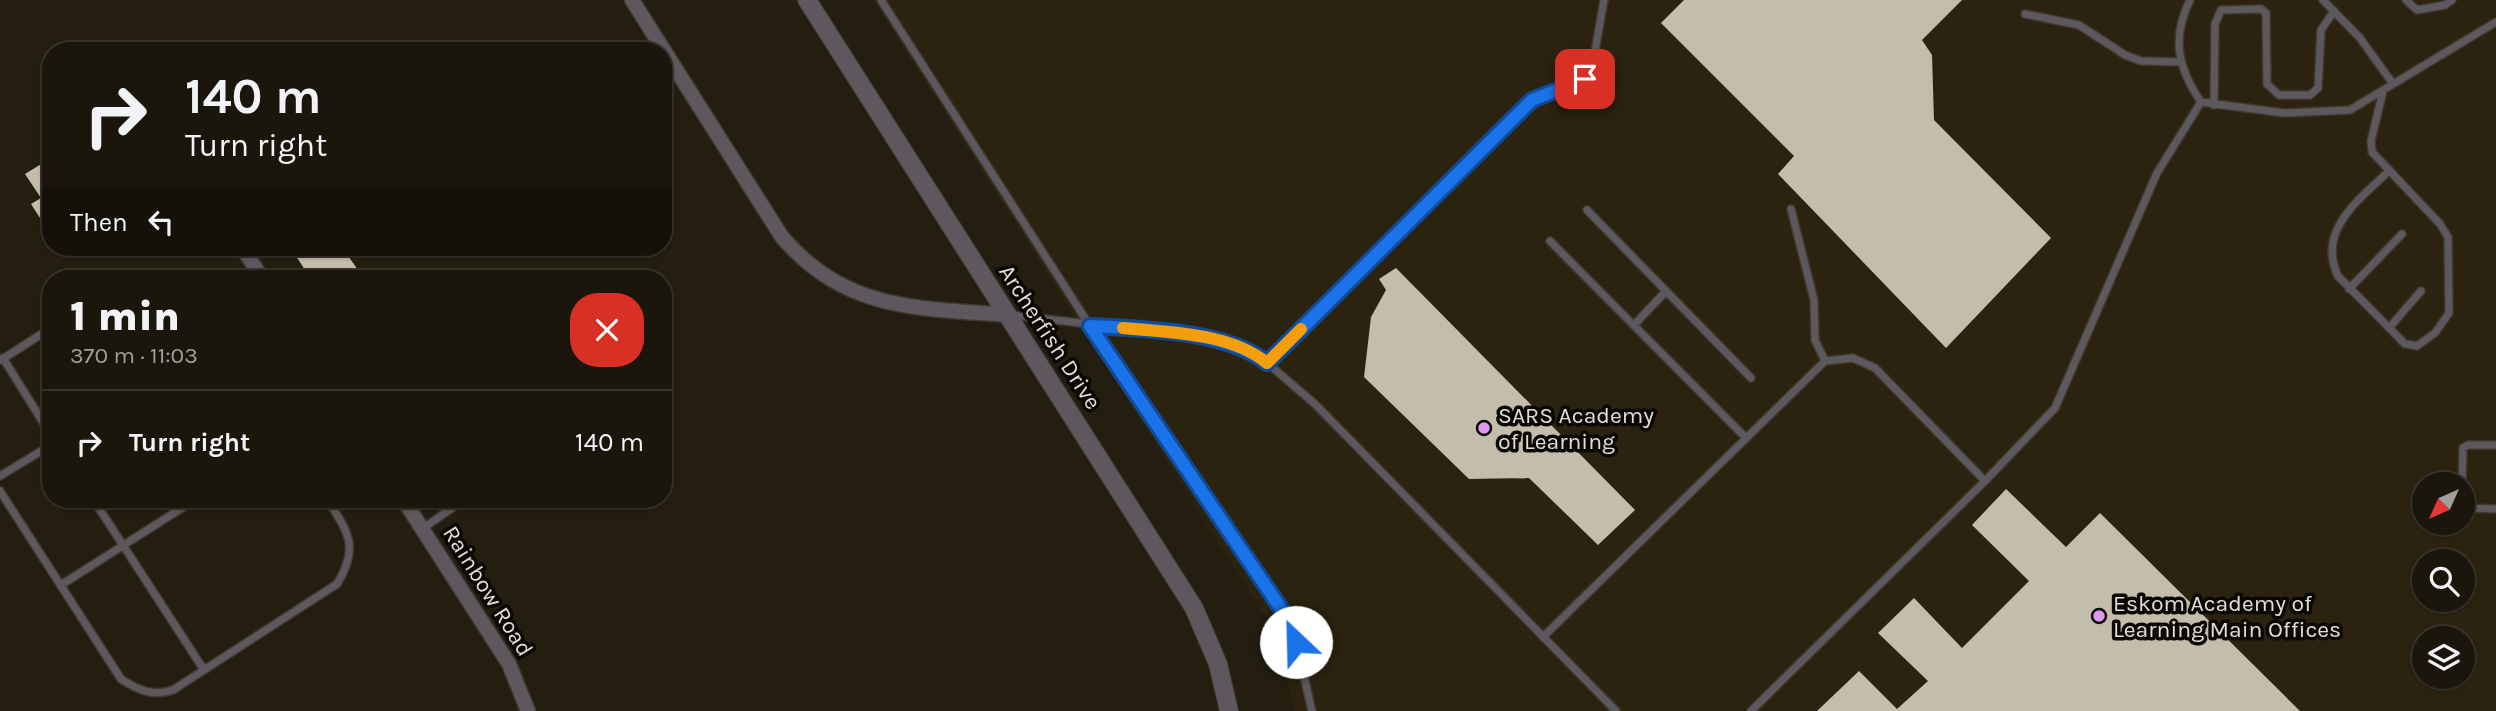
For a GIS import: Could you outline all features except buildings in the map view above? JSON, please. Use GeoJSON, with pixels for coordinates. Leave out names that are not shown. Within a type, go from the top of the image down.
{"type":"FeatureCollection","features":[{"type":"Feature","properties":{"kind":"street"},"geometry":{"type":"LineString","coordinates":[[632,0],[659,42]]}},
{"type":"Feature","properties":{"kind":"street","name":"Archerfish Drive"},"geometry":{"type":"LineString","coordinates":[[807,0],[1194,608],[1218,664],[1229,711]]}},
{"type":"Feature","properties":{"kind":"street"},"geometry":{"type":"LineString","coordinates":[[672,63],[776,228],[807,264],[851,292],[888,304],[1007,315]]}},
{"type":"Feature","properties":{"kind":"street","name":"Rainbow Road"},"geometry":{"type":"LineString","coordinates":[[409,508],[509,664],[528,711]]}},
{"type":"Feature","properties":{"kind":"lane"},"geometry":{"type":"LineString","coordinates":[[881,0],[1090,326],[1284,613],[1296,642],[1312,711]]}},
{"type":"Feature","properties":{"kind":"lane"},"geometry":{"type":"LineString","coordinates":[[1267,363],[1532,100],[1577,84],[1591,74],[1604,0]]}},
{"type":"Feature","properties":{"kind":"lane"},"geometry":{"type":"LineString","coordinates":[[2190,0],[2180,30],[2180,62],[2185,78],[2202,102],[2284,113],[2341,113],[2383,91],[2496,22]]}},
{"type":"Feature","properties":{"kind":"lane"},"geometry":{"type":"LineString","coordinates":[[2323,0],[2360,38],[2393,84]]}},
{"type":"Feature","properties":{"kind":"lane"},"geometry":{"type":"LineString","coordinates":[[2406,0],[2417,10],[2445,5],[2452,0]]}},
{"type":"Feature","properties":{"kind":"lane"},"geometry":{"type":"LineString","coordinates":[[2214,105],[2215,24],[2221,10],[2262,9],[2266,13],[2267,84],[2279,95],[2310,95],[2318,88],[2321,27],[2334,11]]}},
{"type":"Feature","properties":{"kind":"lane"},"geometry":{"type":"LineString","coordinates":[[2025,14],[2079,25],[2125,55],[2141,61],[2180,62]]}},
{"type":"Feature","properties":{"kind":"lane"},"geometry":{"type":"LineString","coordinates":[[2383,91],[2371,148],[2389,171],[2440,224],[2450,244],[2449,313],[2442,326],[2417,346],[2405,344],[2349,289],[2334,268],[2334,232],[2343,216],[2389,171]]}},
{"type":"Feature","properties":{"kind":"lane"},"geometry":{"type":"LineString","coordinates":[[1751,711],[1985,481],[2061,400],[2157,173],[2202,102]]}},
{"type":"Feature","properties":{"kind":"lane"},"geometry":{"type":"LineString","coordinates":[[1791,209],[1814,300],[1816,345],[1825,361]]}},
{"type":"Feature","properties":{"kind":"lane"},"geometry":{"type":"LineString","coordinates":[[1587,211],[1751,378]]}},
{"type":"Feature","properties":{"kind":"lane"},"geometry":{"type":"LineString","coordinates":[[2349,289],[2402,234]]}},
{"type":"Feature","properties":{"kind":"lane"},"geometry":{"type":"LineString","coordinates":[[1550,240],[1745,437]]}},
{"type":"Feature","properties":{"kind":"lane"},"geometry":{"type":"LineString","coordinates":[[1634,325],[1666,291]]}},
{"type":"Feature","properties":{"kind":"lane"},"geometry":{"type":"LineString","coordinates":[[2389,328],[2421,291]]}},
{"type":"Feature","properties":{"kind":"lane"},"geometry":{"type":"LineString","coordinates":[[1007,315],[1212,340],[1243,348],[1267,363],[1315,404],[1616,711]]}},
{"type":"Feature","properties":{"kind":"lane"},"geometry":{"type":"LineString","coordinates":[[42,334],[1,360],[42,422]]}},
{"type":"Feature","properties":{"kind":"lane"},"geometry":{"type":"LineString","coordinates":[[1543,637],[1825,361],[1853,358],[1875,368],[1985,481]]}},
{"type":"Feature","properties":{"kind":"lane"},"geometry":{"type":"LineString","coordinates":[[2462,472],[2463,448],[2468,445],[2496,445]]}},
{"type":"Feature","properties":{"kind":"lane"},"geometry":{"type":"LineString","coordinates":[[0,475],[42,450]]}},
{"type":"Feature","properties":{"kind":"lane"},"geometry":{"type":"LineString","coordinates":[[0,491],[121,679],[135,689],[162,694],[337,584],[347,568],[350,541],[346,528],[333,508]]}},
{"type":"Feature","properties":{"kind":"lane"},"geometry":{"type":"LineString","coordinates":[[99,508],[204,670]]}},
{"type":"Feature","properties":{"kind":"lane"},"geometry":{"type":"LineString","coordinates":[[61,585],[182,508]]}},
{"type":"Feature","properties":{"kind":"lane"},"geometry":{"type":"LineString","coordinates":[[422,529],[452,508]]}},
{"type":"Feature","properties":{"kind":"lane"},"geometry":{"type":"LineString","coordinates":[[2475,508],[2496,509]]}},
{"type":"Feature","properties":{"kind":"shaded area"},"geometry":{"type":"Polygon","coordinates":[[[873,0],[2496,0],[2496,711],[1294,711],[1274,630],[1094,347],[1094,340],[1074,316],[873,0]]]}},
{"type":"Feature","properties":{"kind":"slow traffic"},"geometry":{"type":"LineString","coordinates":[[1123,328],[1228,343],[1258,355],[1267,363],[1301,329]]}},
{"type":"Feature","properties":{"kind":"place","name":"SARS Academy of Learning"},"geometry":{"type":"Point","coordinates":[1484,428]}},
{"type":"Feature","properties":{"kind":"place","name":"Eskom Academy of Learning Main Offices"},"geometry":{"type":"Point","coordinates":[2099,616]}},
{"type":"Feature","properties":{"kind":"route"},"geometry":{"type":"LineString","coordinates":[[1296,642],[1284,613],[1090,326],[1193,336],[1228,343],[1258,355],[1267,363],[1532,100],[1585,79]]}}]}
